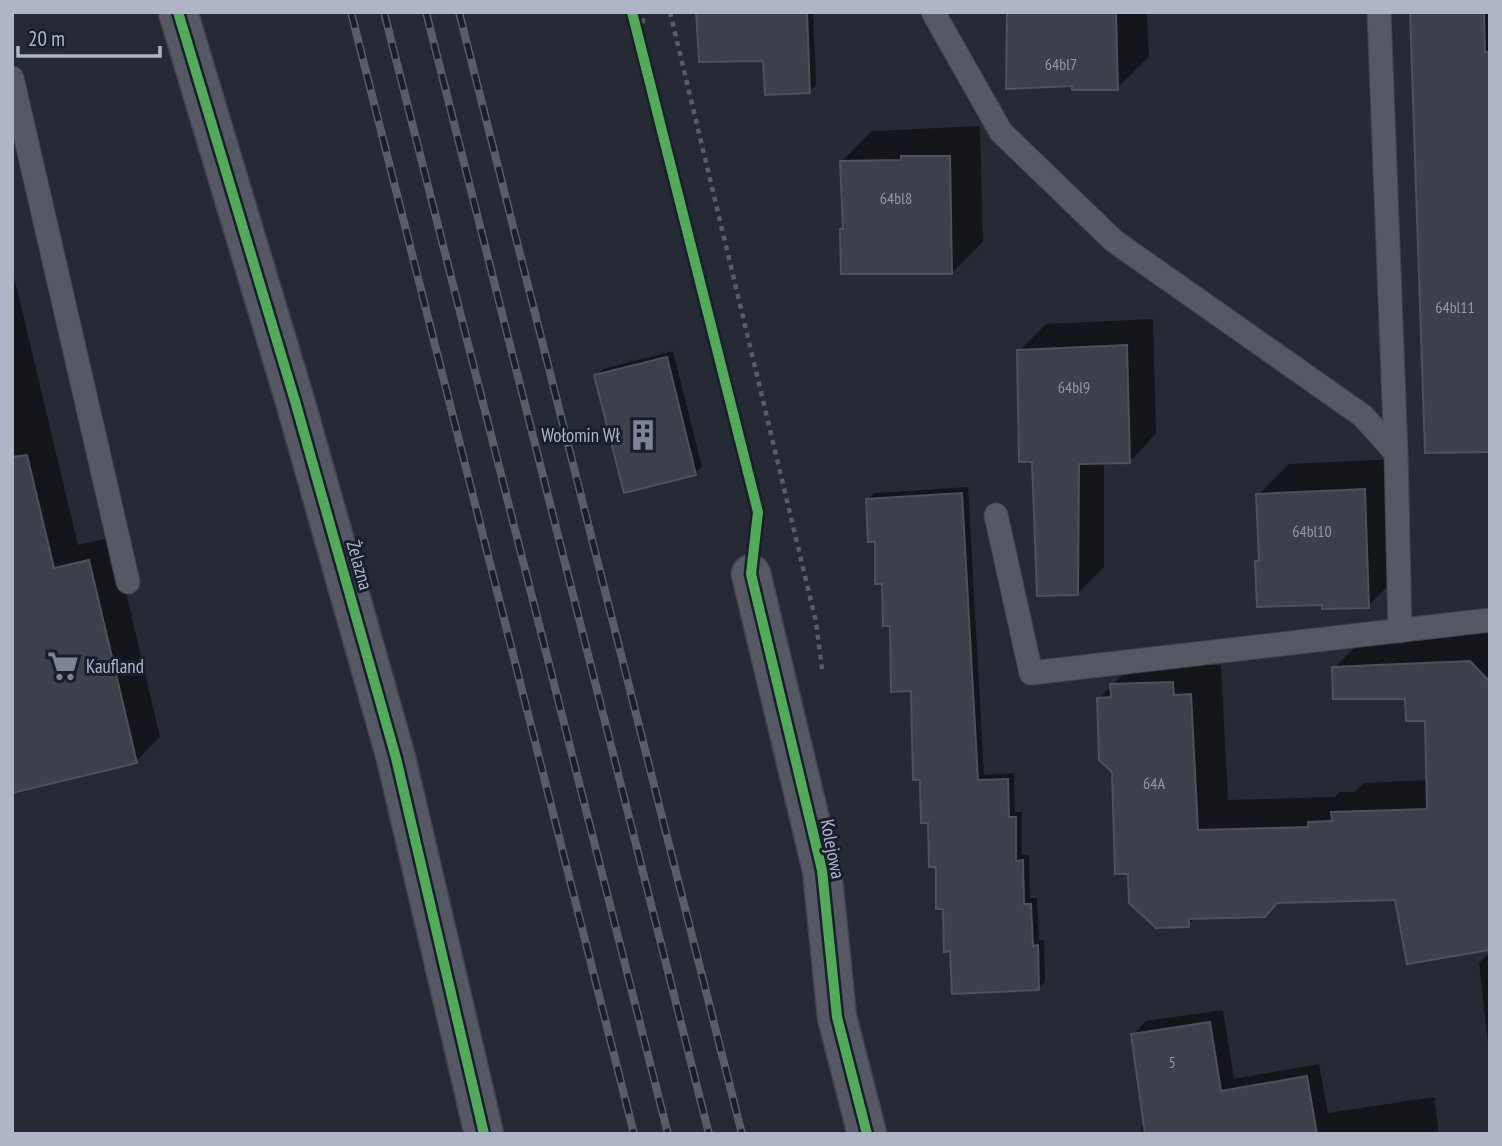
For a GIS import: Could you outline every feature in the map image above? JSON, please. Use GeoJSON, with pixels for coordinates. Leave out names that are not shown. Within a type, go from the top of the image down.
{"type":"FeatureCollection","features":[{"type":"Feature","properties":{"kind":"street","name":"Żelazna"},"geometry":{"type":"LineString","coordinates":[[178,12],[295,401],[396,758],[484,1134]]}},
{"type":"Feature","properties":{"kind":"street","name":"Kolejowa"},"geometry":{"type":"LineString","coordinates":[[751,574],[822,870],[837,1017],[867,1134]]}},
{"type":"Feature","properties":{"kind":"lane"},"geometry":{"type":"LineString","coordinates":[[933,12],[1001,132],[1114,241],[1363,416],[1396,453]]}},
{"type":"Feature","properties":{"kind":"lane"},"geometry":{"type":"LineString","coordinates":[[1380,12],[1400,631]]}},
{"type":"Feature","properties":{"kind":"lane"},"geometry":{"type":"LineString","coordinates":[[12,79],[128,582]]}},
{"type":"Feature","properties":{"kind":"lane"},"geometry":{"type":"LineString","coordinates":[[996,515],[1031,673],[1490,620]]}},
{"type":"Feature","properties":{"kind":"path"},"geometry":{"type":"LineString","coordinates":[[632,12],[639,43]]}},
{"type":"Feature","properties":{"kind":"path"},"geometry":{"type":"LineString","coordinates":[[639,43],[644,12]]}},
{"type":"Feature","properties":{"kind":"path"},"geometry":{"type":"LineString","coordinates":[[670,12],[816,622],[824,681],[780,694]]}},
{"type":"Feature","properties":{"kind":"building"},"geometry":{"type":"Polygon","coordinates":[[[696,12],[807,12],[810,93],[765,95],[763,61],[699,62],[696,12]]]}},
{"type":"Feature","properties":{"kind":"building"},"geometry":{"type":"Polygon","coordinates":[[[1007,12],[1116,12],[1118,90],[1072,90],[1072,86],[1006,89],[1007,12]]]}},
{"type":"Feature","properties":{"kind":"building"},"geometry":{"type":"Polygon","coordinates":[[[1410,12],[1484,12],[1485,52],[1490,52],[1490,452],[1425,453],[1410,12]]]}},
{"type":"Feature","properties":{"kind":"building"},"geometry":{"type":"Polygon","coordinates":[[[901,156],[950,156],[952,274],[841,274],[840,229],[843,229],[840,161],[901,160],[901,156]]]}},
{"type":"Feature","properties":{"kind":"building"},"geometry":{"type":"Polygon","coordinates":[[[1127,345],[1130,463],[1079,464],[1078,595],[1037,596],[1032,462],[1019,462],[1017,350],[1127,345]]]}},
{"type":"Feature","properties":{"kind":"building","name":"Wołomin Wł"},"geometry":{"type":"Polygon","coordinates":[[[667,357],[696,475],[624,493],[594,375],[667,357]]]}},
{"type":"Feature","properties":{"kind":"building","name":"Kaufland"},"geometry":{"type":"Polygon","coordinates":[[[27,455],[54,568],[89,560],[137,763],[12,793],[12,457],[27,455]]]}},
{"type":"Feature","properties":{"kind":"building"},"geometry":{"type":"Polygon","coordinates":[[[1365,489],[1369,608],[1322,609],[1322,605],[1257,607],[1255,561],[1259,561],[1256,494],[1365,489]]]}},
{"type":"Feature","properties":{"kind":"building"},"geometry":{"type":"Polygon","coordinates":[[[962,493],[978,780],[1008,779],[1009,817],[1016,817],[1016,861],[1023,860],[1024,904],[1031,904],[1033,946],[1038,945],[1039,990],[952,994],[950,951],[944,952],[943,909],[936,909],[936,867],[929,867],[928,823],[921,823],[920,780],[913,780],[911,691],[891,692],[890,626],[883,626],[882,584],[875,584],[875,542],[868,542],[866,499],[962,493]]]}},
{"type":"Feature","properties":{"kind":"building"},"geometry":{"type":"Polygon","coordinates":[[[1470,661],[1490,682],[1490,950],[1407,964],[1395,900],[1277,903],[1265,917],[1189,919],[1189,927],[1156,928],[1129,903],[1128,874],[1115,874],[1112,772],[1099,760],[1097,698],[1111,697],[1110,684],[1173,682],[1174,695],[1191,694],[1198,830],[1308,827],[1308,822],[1332,821],[1331,812],[1427,809],[1425,721],[1406,721],[1405,699],[1333,699],[1332,667],[1470,661]]]}},
{"type":"Feature","properties":{"kind":"building"},"geometry":{"type":"Polygon","coordinates":[[[1210,1022],[1221,1091],[1307,1076],[1317,1134],[1145,1134],[1131,1034],[1210,1022]]]}},
{"type":"Feature","properties":{"kind":"railway"},"geometry":{"type":"LineString","coordinates":[[351,12],[634,1134]]}},
{"type":"Feature","properties":{"kind":"railway"},"geometry":{"type":"LineString","coordinates":[[384,12],[668,1134]]}},
{"type":"Feature","properties":{"kind":"railway"},"geometry":{"type":"LineString","coordinates":[[426,12],[709,1134]]}},
{"type":"Feature","properties":{"kind":"railway"},"geometry":{"type":"LineString","coordinates":[[459,12],[742,1134]]}},
{"type":"Feature","properties":{"kind":"cycle path"},"geometry":{"type":"LineString","coordinates":[[178,12],[295,401],[396,758],[484,1134]]}},
{"type":"Feature","properties":{"kind":"cycle path"},"geometry":{"type":"LineString","coordinates":[[632,12],[758,512],[751,574],[822,870],[837,1017],[867,1134]]}},
{"type":"Feature","properties":{"kind":"place","name":"Wołomin Wł"},"geometry":{"type":"Point","coordinates":[643,435]}},
{"type":"Feature","properties":{"kind":"place","name":"Kaufland"},"geometry":{"type":"Point","coordinates":[63,666]}}]}
